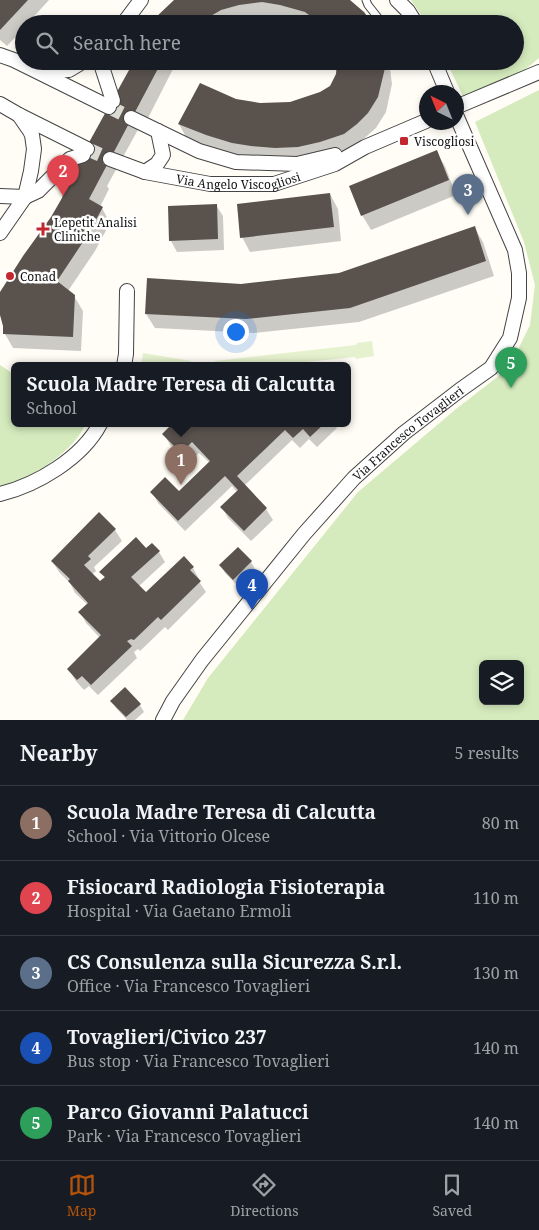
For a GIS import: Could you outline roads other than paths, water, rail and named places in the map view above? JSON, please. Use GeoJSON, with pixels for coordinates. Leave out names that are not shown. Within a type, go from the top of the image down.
{"type":"FeatureCollection","features":[{"type":"Feature","properties":{"kind":"street"},"geometry":{"type":"LineString","coordinates":[[130,15],[141,0]]}},
{"type":"Feature","properties":{"kind":"street"},"geometry":{"type":"LineString","coordinates":[[397,0],[411,15]]}},
{"type":"Feature","properties":{"kind":"street"},"geometry":{"type":"LineString","coordinates":[[0,55],[14,60]]}},
{"type":"Feature","properties":{"kind":"street"},"geometry":{"type":"LineString","coordinates":[[0,64],[14,60]]}},
{"type":"Feature","properties":{"kind":"street"},"geometry":{"type":"LineString","coordinates":[[32,70],[111,104],[103,70]]}},
{"type":"Feature","properties":{"kind":"street"},"geometry":{"type":"LineString","coordinates":[[36,72],[69,70]]}},
{"type":"Feature","properties":{"kind":"street"},"geometry":{"type":"LineString","coordinates":[[438,70],[444,85]]}},
{"type":"Feature","properties":{"kind":"street"},"geometry":{"type":"LineString","coordinates":[[464,104],[537,72]]}},
{"type":"Feature","properties":{"kind":"street"},"geometry":{"type":"LineString","coordinates":[[0,104],[85,152],[70,159],[38,191],[26,197],[0,196]]}},
{"type":"Feature","properties":{"kind":"street"},"geometry":{"type":"LineString","coordinates":[[0,233],[26,197],[34,149],[30,131],[19,115]]}},
{"type":"Feature","properties":{"kind":"street","name":"Via Angelo Viscogliosi"},"geometry":{"type":"LineString","coordinates":[[132,118],[199,151],[236,162],[297,164],[365,147]]}},
{"type":"Feature","properties":{"kind":"street","name":"Via Angelo Viscogliosi"},"geometry":{"type":"LineString","coordinates":[[110,159],[146,172],[210,184],[274,184],[335,164],[365,147],[419,124]]}},
{"type":"Feature","properties":{"kind":"street","name":"Via Francesco Tovaglieri"},"geometry":{"type":"LineString","coordinates":[[163,720],[173,701],[202,660],[304,534],[354,478],[404,433],[491,368],[510,338],[520,298],[520,273],[515,250],[463,130]]}},
{"type":"Feature","properties":{"kind":"street"},"geometry":{"type":"LineString","coordinates":[[146,172],[157,164],[164,155],[158,131]]}},
{"type":"Feature","properties":{"kind":"street"},"geometry":{"type":"LineString","coordinates":[[125,362],[127,291]]}},
{"type":"Feature","properties":{"kind":"street"},"geometry":{"type":"LineString","coordinates":[[0,494],[32,482],[63,465],[84,447],[98,427]]}},
{"type":"Feature","properties":{"kind":"lane"},"geometry":{"type":"LineString","coordinates":[[366,0],[376,15]]}},
{"type":"Feature","properties":{"kind":"tunnel"},"geometry":{"type":"LineString","coordinates":[[109,107],[131,118]]}},
{"type":"Feature","properties":{"kind":"tunnel"},"geometry":{"type":"LineString","coordinates":[[87,149],[110,159]]}},
{"type":"Feature","properties":{"kind":"place","name":"Viscogliosi"},"geometry":{"type":"Point","coordinates":[404,141]}},
{"type":"Feature","properties":{"kind":"place","name":"Fisiocard Radiologia Fisioterapia"},"geometry":{"type":"Point","coordinates":[63,196]}},
{"type":"Feature","properties":{"kind":"place","name":"CS Consulenza sulla Sicurezza S.r.l."},"geometry":{"type":"Point","coordinates":[468,215]}},
{"type":"Feature","properties":{"kind":"place","name":"Lepetit Analisi Cliniche"},"geometry":{"type":"Point","coordinates":[43,229]}},
{"type":"Feature","properties":{"kind":"place","name":"Conad"},"geometry":{"type":"Point","coordinates":[10,276]}},
{"type":"Feature","properties":{"kind":"place","name":"Parco Giovanni Palatucci"},"geometry":{"type":"Point","coordinates":[511,388]}},
{"type":"Feature","properties":{"kind":"place","name":"Scuola Madre Teresa di Calcutta"},"geometry":{"type":"Point","coordinates":[181,485]}},
{"type":"Feature","properties":{"kind":"place","name":"Tovaglieri/Civico 237"},"geometry":{"type":"Point","coordinates":[252,610]}}]}
